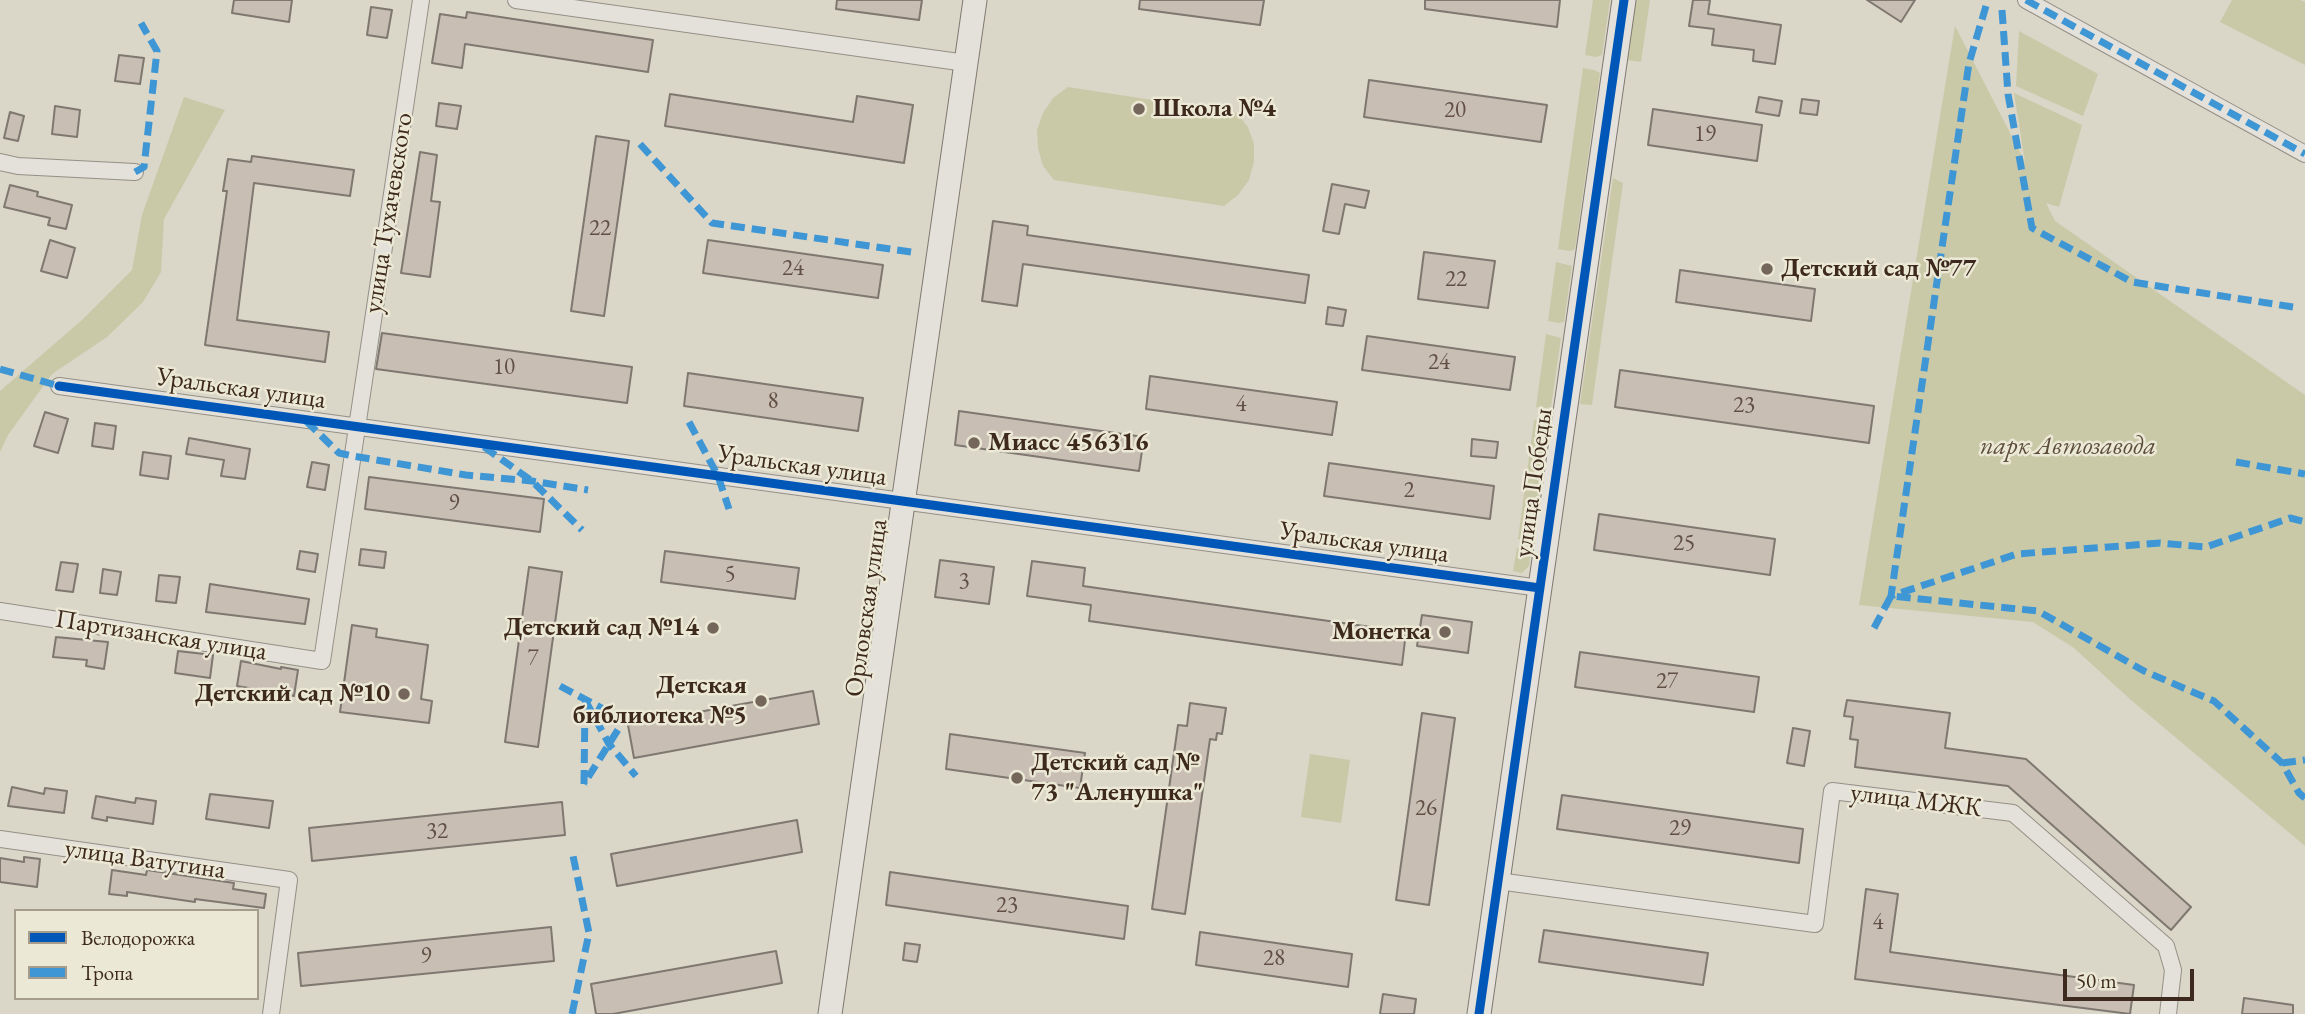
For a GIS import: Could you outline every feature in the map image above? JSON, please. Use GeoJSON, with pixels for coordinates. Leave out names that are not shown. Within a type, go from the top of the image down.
{"type":"FeatureCollection","features":[{"type":"Feature","properties":{"kind":"street","name":"улица Тухачевского"},"geometry":{"type":"LineString","coordinates":[[322,661],[421,0]]}},
{"type":"Feature","properties":{"kind":"street"},"geometry":{"type":"LineString","coordinates":[[516,0],[966,63]]}},
{"type":"Feature","properties":{"kind":"street","name":"Орловская улица"},"geometry":{"type":"LineString","coordinates":[[830,1014],[975,0]]}},
{"type":"Feature","properties":{"kind":"street","name":"улица Победы"},"geometry":{"type":"LineString","coordinates":[[1479,1014],[1624,0]]}},
{"type":"Feature","properties":{"kind":"street"},"geometry":{"type":"LineString","coordinates":[[2026,0],[2305,154]]}},
{"type":"Feature","properties":{"kind":"street"},"geometry":{"type":"LineString","coordinates":[[0,162],[18,166],[135,172]]}},
{"type":"Feature","properties":{"kind":"street","name":"Уральская улица"},"geometry":{"type":"LineString","coordinates":[[59,386],[1540,588]]}},
{"type":"Feature","properties":{"kind":"street","name":"Партизанская улица"},"geometry":{"type":"LineString","coordinates":[[0,611],[322,661]]}},
{"type":"Feature","properties":{"kind":"street","name":"улица МЖК"},"geometry":{"type":"LineString","coordinates":[[1498,881],[1815,923],[1832,791],[2013,813],[2166,946],[2173,970],[2168,1014]]}},
{"type":"Feature","properties":{"kind":"street","name":"улица Ватутина"},"geometry":{"type":"LineString","coordinates":[[0,839],[289,880],[271,1014]]}},
{"type":"Feature","properties":{"kind":"green space"},"geometry":{"type":"Polygon","coordinates":[[[1593,0],[1610,0],[1602,55],[1596,57],[1585,55],[1593,0]]]}},
{"type":"Feature","properties":{"kind":"green space"},"geometry":{"type":"Polygon","coordinates":[[[1635,0],[1650,0],[1641,62],[1627,60],[1635,0]]]}},
{"type":"Feature","properties":{"kind":"green space"},"geometry":{"type":"Polygon","coordinates":[[[2232,0],[2305,2],[2305,65],[2220,22],[2232,0]]]}},
{"type":"Feature","properties":{"kind":"green space","name":"парк Автозавода"},"geometry":{"type":"Polygon","coordinates":[[[1955,26],[2025,162],[2014,93],[2082,125],[2059,207],[2046,203],[2055,221],[2305,395],[2305,846],[2131,700],[2074,648],[2033,622],[1859,605],[1955,26]]]}},
{"type":"Feature","properties":{"kind":"green space"},"geometry":{"type":"Polygon","coordinates":[[[2019,31],[2098,74],[2083,116],[2016,86],[2019,31]]]}},
{"type":"Feature","properties":{"kind":"green space"},"geometry":{"type":"Polygon","coordinates":[[[1583,68],[1600,73],[1575,249],[1570,251],[1558,249],[1583,68]]]}},
{"type":"Feature","properties":{"kind":"green space"},"geometry":{"type":"Polygon","coordinates":[[[1068,87],[1237,113],[1248,127],[1254,144],[1254,162],[1249,180],[1238,195],[1224,206],[1054,180],[1043,166],[1037,130],[1043,113],[1053,98],[1068,87]]]}},
{"type":"Feature","properties":{"kind":"green space"},"geometry":{"type":"Polygon","coordinates":[[[184,97],[225,110],[164,219],[161,272],[143,302],[107,337],[52,374],[8,435],[0,452],[0,391],[82,320],[132,270],[142,215],[184,97]]]}},
{"type":"Feature","properties":{"kind":"green space"},"geometry":{"type":"Polygon","coordinates":[[[1613,178],[1623,183],[1592,405],[1580,404],[1613,178]]]}},
{"type":"Feature","properties":{"kind":"green space"},"geometry":{"type":"Polygon","coordinates":[[[1556,262],[1572,266],[1564,322],[1559,323],[1548,321],[1556,262]]]}},
{"type":"Feature","properties":{"kind":"green space"},"geometry":{"type":"Polygon","coordinates":[[[1546,334],[1561,338],[1551,407],[1547,408],[1536,407],[1546,334]]]}},
{"type":"Feature","properties":{"kind":"green space"},"geometry":{"type":"Polygon","coordinates":[[[1534,420],[1549,423],[1532,541],[1518,539],[1534,420]]]}},
{"type":"Feature","properties":{"kind":"green space"},"geometry":{"type":"Polygon","coordinates":[[[1517,548],[1531,550],[1529,566],[1522,573],[1513,571],[1517,548]]]}},
{"type":"Feature","properties":{"kind":"green space"},"geometry":{"type":"Polygon","coordinates":[[[1310,754],[1350,760],[1341,823],[1301,817],[1310,754]]]}},
{"type":"Feature","properties":{"kind":"building"},"geometry":{"type":"Polygon","coordinates":[[[234,0],[292,0],[289,22],[232,13],[234,0]]]}},
{"type":"Feature","properties":{"kind":"building"},"geometry":{"type":"Polygon","coordinates":[[[837,0],[922,0],[919,20],[836,9],[837,0]]]}},
{"type":"Feature","properties":{"kind":"building"},"geometry":{"type":"Polygon","coordinates":[[[1140,0],[1264,0],[1260,25],[1139,9],[1140,0]]]}},
{"type":"Feature","properties":{"kind":"building"},"geometry":{"type":"Polygon","coordinates":[[[1425,0],[1560,0],[1557,27],[1425,9],[1425,0]]]}},
{"type":"Feature","properties":{"kind":"building"},"geometry":{"type":"Polygon","coordinates":[[[1693,0],[1710,0],[1708,14],[1781,25],[1775,64],[1753,61],[1754,50],[1712,45],[1714,29],[1689,26],[1693,0]]]}},
{"type":"Feature","properties":{"kind":"building"},"geometry":{"type":"Polygon","coordinates":[[[1867,0],[1915,0],[1901,22],[1867,0]]]}},
{"type":"Feature","properties":{"kind":"building"},"geometry":{"type":"Polygon","coordinates":[[[371,7],[392,10],[387,38],[367,35],[371,7]]]}},
{"type":"Feature","properties":{"kind":"building"},"geometry":{"type":"Polygon","coordinates":[[[467,12],[653,40],[648,72],[465,44],[462,68],[432,63],[440,14],[466,18],[467,12]]]}},
{"type":"Feature","properties":{"kind":"building"},"geometry":{"type":"Polygon","coordinates":[[[119,55],[144,58],[140,84],[115,81],[119,55]]]}},
{"type":"Feature","properties":{"kind":"building"},"geometry":{"type":"Polygon","coordinates":[[[1369,80],[1547,105],[1541,142],[1364,117],[1369,80]]]}},
{"type":"Feature","properties":{"kind":"building"},"geometry":{"type":"Polygon","coordinates":[[[670,94],[853,122],[857,96],[913,105],[904,163],[665,126],[670,94]]]}},
{"type":"Feature","properties":{"kind":"building"},"geometry":{"type":"Polygon","coordinates":[[[1759,97],[1782,101],[1779,116],[1756,112],[1759,97]]]}},
{"type":"Feature","properties":{"kind":"building"},"geometry":{"type":"Polygon","coordinates":[[[1802,99],[1819,101],[1817,115],[1800,113],[1802,99]]]}},
{"type":"Feature","properties":{"kind":"building"},"geometry":{"type":"Polygon","coordinates":[[[439,103],[461,106],[457,129],[436,126],[439,103]]]}},
{"type":"Feature","properties":{"kind":"building"},"geometry":{"type":"Polygon","coordinates":[[[55,106],[80,110],[77,137],[52,134],[55,106]]]}},
{"type":"Feature","properties":{"kind":"building"},"geometry":{"type":"Polygon","coordinates":[[[1653,109],[1762,125],[1757,161],[1648,145],[1653,109]]]}},
{"type":"Feature","properties":{"kind":"building"},"geometry":{"type":"Polygon","coordinates":[[[10,112],[24,116],[18,141],[4,138],[10,112]]]}},
{"type":"Feature","properties":{"kind":"building"},"geometry":{"type":"Polygon","coordinates":[[[596,136],[629,141],[604,316],[571,311],[596,136]]]}},
{"type":"Feature","properties":{"kind":"building"},"geometry":{"type":"Polygon","coordinates":[[[420,152],[437,155],[431,201],[440,202],[430,277],[401,273],[420,152]]]}},
{"type":"Feature","properties":{"kind":"building"},"geometry":{"type":"Polygon","coordinates":[[[252,156],[354,170],[350,196],[254,183],[237,320],[329,332],[325,362],[205,345],[227,191],[223,191],[228,159],[251,162],[252,156]]]}},
{"type":"Feature","properties":{"kind":"building"},"geometry":{"type":"Polygon","coordinates":[[[1332,184],[1369,191],[1365,208],[1345,204],[1339,234],[1323,231],[1332,184]]]}},
{"type":"Feature","properties":{"kind":"building"},"geometry":{"type":"Polygon","coordinates":[[[10,185],[38,192],[37,196],[72,205],[66,229],[48,225],[50,218],[4,207],[10,185]]]}},
{"type":"Feature","properties":{"kind":"building"},"geometry":{"type":"Polygon","coordinates":[[[993,221],[1028,226],[1027,235],[1309,275],[1305,303],[1023,264],[1017,306],[982,301],[993,221]]]}},
{"type":"Feature","properties":{"kind":"building"},"geometry":{"type":"Polygon","coordinates":[[[50,240],[75,248],[67,278],[41,271],[50,240]]]}},
{"type":"Feature","properties":{"kind":"building"},"geometry":{"type":"Polygon","coordinates":[[[708,240],[883,265],[878,298],[703,273],[708,240]]]}},
{"type":"Feature","properties":{"kind":"building"},"geometry":{"type":"Polygon","coordinates":[[[1424,252],[1495,261],[1488,308],[1418,299],[1424,252]]]}},
{"type":"Feature","properties":{"kind":"building"},"geometry":{"type":"Polygon","coordinates":[[[1680,270],[1815,289],[1811,321],[1676,302],[1680,270]]]}},
{"type":"Feature","properties":{"kind":"building"},"geometry":{"type":"Polygon","coordinates":[[[1328,307],[1346,310],[1343,326],[1326,324],[1328,307]]]}},
{"type":"Feature","properties":{"kind":"building"},"geometry":{"type":"Polygon","coordinates":[[[382,333],[632,367],[627,403],[376,369],[382,333]]]}},
{"type":"Feature","properties":{"kind":"building"},"geometry":{"type":"Polygon","coordinates":[[[1367,336],[1515,357],[1510,390],[1362,370],[1367,336]]]}},
{"type":"Feature","properties":{"kind":"building"},"geometry":{"type":"Polygon","coordinates":[[[1620,370],[1874,406],[1869,443],[1615,407],[1620,370]]]}},
{"type":"Feature","properties":{"kind":"building"},"geometry":{"type":"Polygon","coordinates":[[[688,373],[863,398],[858,431],[684,406],[688,373]]]}},
{"type":"Feature","properties":{"kind":"building"},"geometry":{"type":"Polygon","coordinates":[[[1150,376],[1337,402],[1332,435],[1146,409],[1150,376]]]}},
{"type":"Feature","properties":{"kind":"building"},"geometry":{"type":"Polygon","coordinates":[[[959,411],[1144,437],[1139,471],[955,445],[959,411]]]}},
{"type":"Feature","properties":{"kind":"building"},"geometry":{"type":"Polygon","coordinates":[[[45,412],[68,419],[58,453],[34,446],[45,412]]]}},
{"type":"Feature","properties":{"kind":"building"},"geometry":{"type":"Polygon","coordinates":[[[95,423],[116,426],[113,449],[92,446],[95,423]]]}},
{"type":"Feature","properties":{"kind":"building"},"geometry":{"type":"Polygon","coordinates":[[[189,438],[250,449],[245,479],[221,476],[224,460],[186,454],[189,438]]]}},
{"type":"Feature","properties":{"kind":"building"},"geometry":{"type":"Polygon","coordinates":[[[1472,439],[1498,442],[1496,458],[1471,456],[1472,439]]]}},
{"type":"Feature","properties":{"kind":"building"},"geometry":{"type":"Polygon","coordinates":[[[143,452],[171,456],[168,479],[140,475],[143,452]]]}},
{"type":"Feature","properties":{"kind":"building"},"geometry":{"type":"Polygon","coordinates":[[[312,462],[329,465],[325,490],[307,487],[312,462]]]}},
{"type":"Feature","properties":{"kind":"building"},"geometry":{"type":"Polygon","coordinates":[[[1329,463],[1494,486],[1490,519],[1324,496],[1329,463]]]}},
{"type":"Feature","properties":{"kind":"building"},"geometry":{"type":"Polygon","coordinates":[[[369,477],[544,499],[540,532],[365,509],[369,477]]]}},
{"type":"Feature","properties":{"kind":"building"},"geometry":{"type":"Polygon","coordinates":[[[1599,514],[1775,539],[1770,575],[1594,550],[1599,514]]]}},
{"type":"Feature","properties":{"kind":"building"},"geometry":{"type":"Polygon","coordinates":[[[361,549],[386,552],[384,568],[359,565],[361,549]]]}},
{"type":"Feature","properties":{"kind":"building"},"geometry":{"type":"Polygon","coordinates":[[[300,551],[318,554],[315,572],[297,569],[300,551]]]}},
{"type":"Feature","properties":{"kind":"building"},"geometry":{"type":"Polygon","coordinates":[[[665,551],[799,568],[795,599],[661,582],[665,551]]]}},
{"type":"Feature","properties":{"kind":"building"},"geometry":{"type":"Polygon","coordinates":[[[940,560],[994,567],[989,604],[935,597],[940,560]]]}},
{"type":"Feature","properties":{"kind":"building"},"geometry":{"type":"Polygon","coordinates":[[[1032,561],[1085,568],[1083,586],[1406,632],[1402,665],[1089,621],[1091,605],[1027,596],[1032,561]]]}},
{"type":"Feature","properties":{"kind":"building"},"geometry":{"type":"Polygon","coordinates":[[[61,562],[78,564],[73,592],[56,590],[61,562]]]}},
{"type":"Feature","properties":{"kind":"building"},"geometry":{"type":"Polygon","coordinates":[[[529,567],[562,572],[538,747],[505,742],[529,567]]]}},
{"type":"Feature","properties":{"kind":"building"},"geometry":{"type":"Polygon","coordinates":[[[103,569],[121,572],[117,595],[100,593],[103,569]]]}},
{"type":"Feature","properties":{"kind":"building"},"geometry":{"type":"Polygon","coordinates":[[[159,575],[180,577],[176,603],[156,601],[159,575]]]}},
{"type":"Feature","properties":{"kind":"building"},"geometry":{"type":"Polygon","coordinates":[[[210,584],[309,599],[305,624],[206,612],[210,584]]]}},
{"type":"Feature","properties":{"kind":"building"},"geometry":{"type":"Polygon","coordinates":[[[1422,615],[1472,622],[1468,653],[1417,646],[1422,615]]]}},
{"type":"Feature","properties":{"kind":"building"},"geometry":{"type":"Polygon","coordinates":[[[352,625],[377,629],[376,637],[428,645],[421,699],[432,701],[429,723],[340,712],[352,625]]]}},
{"type":"Feature","properties":{"kind":"building"},"geometry":{"type":"Polygon","coordinates":[[[56,637],[108,642],[104,669],[86,666],[87,660],[53,657],[56,637]]]}},
{"type":"Feature","properties":{"kind":"building"},"geometry":{"type":"Polygon","coordinates":[[[178,651],[213,655],[210,678],[175,673],[178,651]]]}},
{"type":"Feature","properties":{"kind":"building"},"geometry":{"type":"Polygon","coordinates":[[[1580,652],[1759,677],[1754,712],[1575,687],[1580,652]]]}},
{"type":"Feature","properties":{"kind":"building"},"geometry":{"type":"Polygon","coordinates":[[[241,661],[298,670],[294,696],[237,686],[241,661]]]}},
{"type":"Feature","properties":{"kind":"building"},"geometry":{"type":"Polygon","coordinates":[[[813,691],[819,724],[634,758],[628,725],[813,691]]]}},
{"type":"Feature","properties":{"kind":"building"},"geometry":{"type":"Polygon","coordinates":[[[1847,700],[1950,713],[1945,748],[2026,759],[2191,907],[2171,930],[2008,786],[1855,767],[1858,740],[1850,739],[1853,717],[1844,716],[1847,700]]]}},
{"type":"Feature","properties":{"kind":"building"},"geometry":{"type":"Polygon","coordinates":[[[1190,703],[1226,708],[1222,734],[1217,733],[1216,740],[1210,739],[1185,914],[1152,909],[1178,725],[1187,726],[1190,703]]]}},
{"type":"Feature","properties":{"kind":"building"},"geometry":{"type":"Polygon","coordinates":[[[1422,713],[1455,718],[1429,905],[1396,900],[1422,713]]]}},
{"type":"Feature","properties":{"kind":"building"},"geometry":{"type":"Polygon","coordinates":[[[1793,728],[1810,731],[1804,766],[1787,763],[1793,728]]]}},
{"type":"Feature","properties":{"kind":"building"},"geometry":{"type":"Polygon","coordinates":[[[950,734],[1085,753],[1080,788],[946,769],[950,734]]]}},
{"type":"Feature","properties":{"kind":"building"},"geometry":{"type":"Polygon","coordinates":[[[12,787],[44,794],[45,788],[67,791],[64,813],[8,806],[12,787]]]}},
{"type":"Feature","properties":{"kind":"building"},"geometry":{"type":"Polygon","coordinates":[[[210,794],[273,801],[269,828],[206,819],[210,794]]]}},
{"type":"Feature","properties":{"kind":"building"},"geometry":{"type":"Polygon","coordinates":[[[1562,795],[1803,829],[1799,863],[1557,829],[1562,795]]]}},
{"type":"Feature","properties":{"kind":"building"},"geometry":{"type":"Polygon","coordinates":[[[96,796],[135,803],[136,798],[156,801],[153,824],[107,817],[107,821],[92,818],[96,796]]]}},
{"type":"Feature","properties":{"kind":"building"},"geometry":{"type":"Polygon","coordinates":[[[562,802],[565,835],[312,861],[309,828],[562,802]]]}},
{"type":"Feature","properties":{"kind":"building"},"geometry":{"type":"Polygon","coordinates":[[[797,820],[802,852],[617,886],[611,854],[797,820]]]}},
{"type":"Feature","properties":{"kind":"building"},"geometry":{"type":"Polygon","coordinates":[[[24,857],[40,859],[37,887],[0,882],[0,858],[24,862],[24,857]]]}},
{"type":"Feature","properties":{"kind":"building"},"geometry":{"type":"Polygon","coordinates":[[[112,870],[146,875],[147,870],[234,883],[233,889],[266,894],[264,908],[127,892],[127,896],[109,894],[112,870]]]}},
{"type":"Feature","properties":{"kind":"building"},"geometry":{"type":"Polygon","coordinates":[[[890,872],[1128,906],[1124,939],[886,905],[890,872]]]}},
{"type":"Feature","properties":{"kind":"building"},"geometry":{"type":"Polygon","coordinates":[[[1866,889],[1898,894],[1890,952],[2134,985],[2130,1014],[1855,979],[1866,889]]]}},
{"type":"Feature","properties":{"kind":"building"},"geometry":{"type":"Polygon","coordinates":[[[551,927],[554,961],[301,986],[298,953],[551,927]]]}},
{"type":"Feature","properties":{"kind":"building"},"geometry":{"type":"Polygon","coordinates":[[[1544,930],[1708,953],[1703,985],[1539,962],[1544,930]]]}},
{"type":"Feature","properties":{"kind":"building"},"geometry":{"type":"Polygon","coordinates":[[[1200,932],[1352,954],[1348,987],[1196,965],[1200,932]]]}},
{"type":"Feature","properties":{"kind":"building"},"geometry":{"type":"Polygon","coordinates":[[[905,943],[920,945],[917,962],[903,960],[905,943]]]}},
{"type":"Feature","properties":{"kind":"building"},"geometry":{"type":"Polygon","coordinates":[[[776,951],[782,983],[613,1014],[596,1014],[591,984],[776,951]]]}},
{"type":"Feature","properties":{"kind":"building"},"geometry":{"type":"Polygon","coordinates":[[[1383,994],[1416,999],[1414,1014],[1380,1014],[1383,994]]]}},
{"type":"Feature","properties":{"kind":"building"},"geometry":{"type":"Polygon","coordinates":[[[2244,998],[2293,1005],[2293,1014],[2242,1014],[2244,998]]]}},
{"type":"Feature","properties":{"kind":"marked path"},"geometry":{"type":"LineString","coordinates":[[2026,0],[2305,154]]}},
{"type":"Feature","properties":{"kind":"marked path"},"geometry":{"type":"LineString","coordinates":[[1986,6],[1969,63],[1891,596],[2017,554],[2160,543],[2206,547],[2290,518],[2305,522]]}},
{"type":"Feature","properties":{"kind":"marked path"},"geometry":{"type":"LineString","coordinates":[[2002,10],[2008,94],[2032,228],[2132,282],[2293,307]]}},
{"type":"Feature","properties":{"kind":"marked path"},"geometry":{"type":"LineString","coordinates":[[135,172],[144,167],[157,51],[141,23]]}},
{"type":"Feature","properties":{"kind":"marked path"},"geometry":{"type":"LineString","coordinates":[[640,144],[712,223],[911,252]]}},
{"type":"Feature","properties":{"kind":"marked path"},"geometry":{"type":"LineString","coordinates":[[0,369],[59,386]]}},
{"type":"Feature","properties":{"kind":"marked path"},"geometry":{"type":"LineString","coordinates":[[306,421],[339,453],[466,475],[588,490]]}},
{"type":"Feature","properties":{"kind":"marked path"},"geometry":{"type":"LineString","coordinates":[[689,422],[718,476],[729,509]]}},
{"type":"Feature","properties":{"kind":"marked path"},"geometry":{"type":"LineString","coordinates":[[484,447],[532,481],[582,530]]}},
{"type":"Feature","properties":{"kind":"marked path"},"geometry":{"type":"LineString","coordinates":[[2236,462],[2305,474]]}},
{"type":"Feature","properties":{"kind":"marked path"},"geometry":{"type":"LineString","coordinates":[[1874,628],[1891,596],[2038,611],[2144,671],[2214,701],[2282,763],[2299,793],[2305,798]]}},
{"type":"Feature","properties":{"kind":"marked path"},"geometry":{"type":"LineString","coordinates":[[560,686],[624,720],[584,784]]}},
{"type":"Feature","properties":{"kind":"marked path"},"geometry":{"type":"LineString","coordinates":[[585,700],[609,744],[636,776]]}},
{"type":"Feature","properties":{"kind":"marked path"},"geometry":{"type":"LineString","coordinates":[[584,784],[585,704]]}},
{"type":"Feature","properties":{"kind":"marked path"},"geometry":{"type":"LineString","coordinates":[[2282,763],[2305,760]]}},
{"type":"Feature","properties":{"kind":"marked path"},"geometry":{"type":"LineString","coordinates":[[572,851],[589,933],[572,1014]]}},
{"type":"Feature","properties":{"kind":"cycle path"},"geometry":{"type":"LineString","coordinates":[[1479,1014],[1624,0]]}},
{"type":"Feature","properties":{"kind":"cycle path"},"geometry":{"type":"LineString","coordinates":[[59,386],[1540,588]]}},
{"type":"Feature","properties":{"kind":"place","name":"Школа №4"},"geometry":{"type":"Point","coordinates":[1139,109]}},
{"type":"Feature","properties":{"kind":"place","name":"Детский сад №77"},"geometry":{"type":"Point","coordinates":[1767,269]}},
{"type":"Feature","properties":{"kind":"place","name":"Миасс 456316"},"geometry":{"type":"Point","coordinates":[974,443]}},
{"type":"Feature","properties":{"kind":"place","name":"Детский сад №14"},"geometry":{"type":"Point","coordinates":[713,628]}},
{"type":"Feature","properties":{"kind":"place","name":"Монетка"},"geometry":{"type":"Point","coordinates":[1445,632]}},
{"type":"Feature","properties":{"kind":"place","name":"Детский сад №10"},"geometry":{"type":"Point","coordinates":[404,694]}},
{"type":"Feature","properties":{"kind":"place","name":"Детская библиотека №5"},"geometry":{"type":"Point","coordinates":[761,701]}},
{"type":"Feature","properties":{"kind":"place","name":"Детский сад № 73 \"Аленушка\""},"geometry":{"type":"Point","coordinates":[1017,778]}}]}
